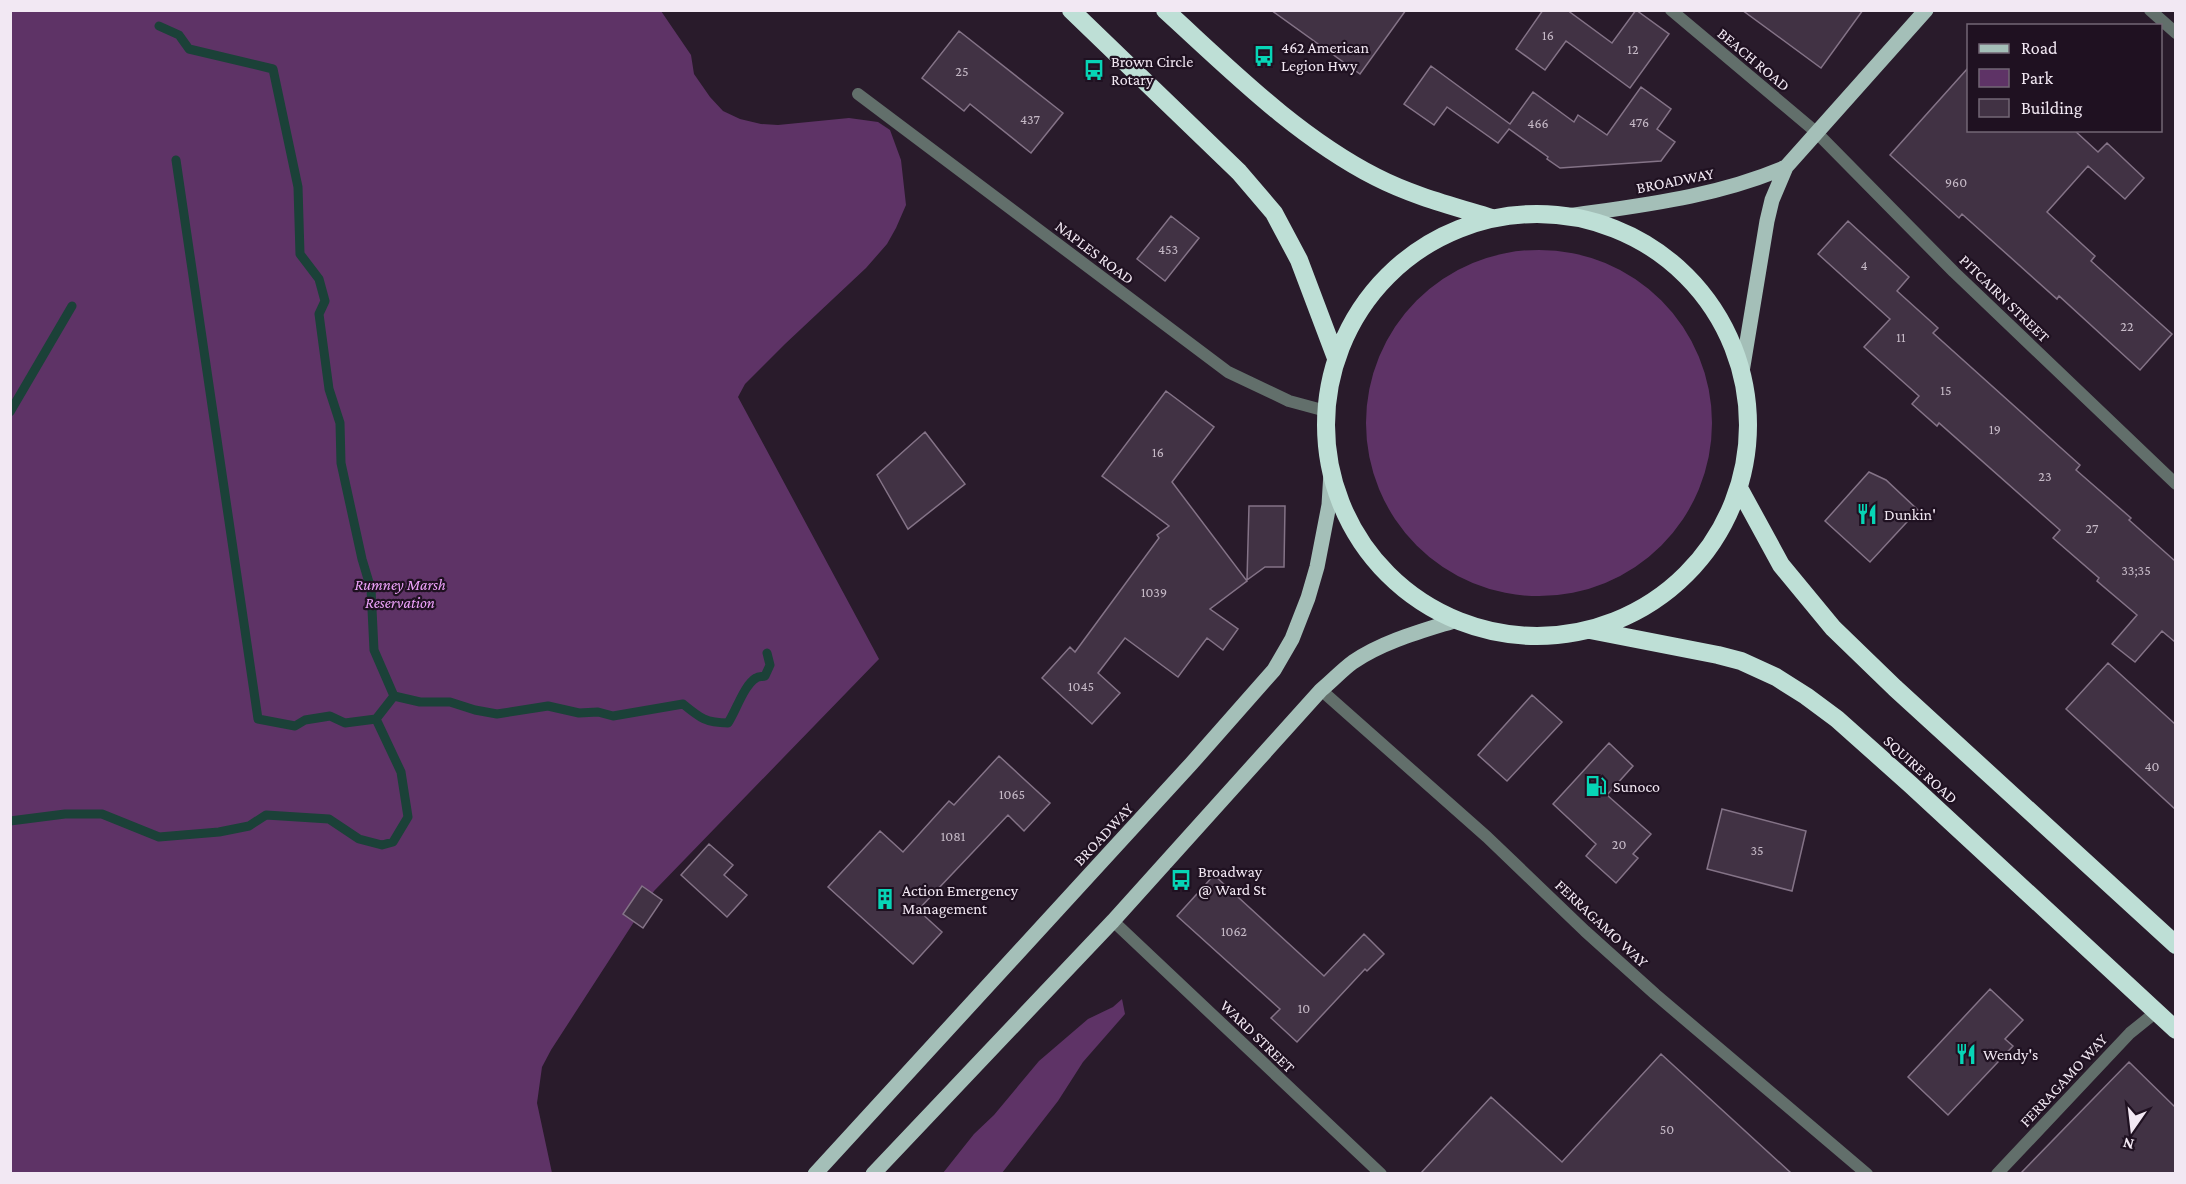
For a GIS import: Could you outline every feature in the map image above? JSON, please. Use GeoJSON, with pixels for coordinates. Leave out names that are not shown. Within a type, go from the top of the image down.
{"type":"FeatureCollection","features":[{"type":"Feature","properties":{"kind":"highway"},"geometry":{"type":"LineString","coordinates":[[1071,10],[1239,172],[1274,213],[1299,260],[1336,358]]}},
{"type":"Feature","properties":{"kind":"highway"},"geometry":{"type":"LineString","coordinates":[[1164,10],[1275,108],[1335,154],[1396,186],[1494,219]]}},
{"type":"Feature","properties":{"kind":"highway"},"geometry":{"type":"LineString","coordinates":[[1518,215],[1568,216],[1621,232],[1645,244],[1688,278],[1706,299],[1733,346],[1742,372],[1748,419],[1746,454],[1739,488],[1716,537],[1701,558],[1661,596],[1638,610],[1588,630],[1544,636],[1522,635],[1478,627],[1441,613],[1409,593],[1370,555],[1346,516],[1331,472],[1326,442],[1329,384],[1344,338],[1367,300],[1396,267],[1413,254],[1442,237],[1473,224],[1494,219],[1518,215]]}},
{"type":"Feature","properties":{"kind":"highway"},"geometry":{"type":"LineString","coordinates":[[1739,488],[1781,565],[1833,628],[1895,688],[2175,945]]}},
{"type":"Feature","properties":{"kind":"highway","name":"SQUIRE ROAD"},"geometry":{"type":"LineString","coordinates":[[1588,630],[1718,655],[1758,668],[1793,687],[1837,719],[1911,785],[2175,1030]]}},
{"type":"Feature","properties":{"kind":"main road","name":"BROADWAY"},"geometry":{"type":"LineString","coordinates":[[1742,372],[1767,221],[1772,200],[1786,167],[1926,10]]}},
{"type":"Feature","properties":{"kind":"main road","name":"BROADWAY"},"geometry":{"type":"LineString","coordinates":[[1568,216],[1685,199],[1758,179],[1786,167]]}},
{"type":"Feature","properties":{"kind":"main road","name":"BROADWAY"},"geometry":{"type":"LineString","coordinates":[[815,1173],[1176,781],[1274,670],[1292,639],[1317,567],[1329,505],[1331,472]]}},
{"type":"Feature","properties":{"kind":"main road"},"geometry":{"type":"LineString","coordinates":[[873,1173],[1113,921],[1321,690],[1353,662],[1381,646],[1457,620]]}},
{"type":"Feature","properties":{"kind":"street","name":"BEACH ROAD"},"geometry":{"type":"LineString","coordinates":[[1671,10],[1816,132]]}},
{"type":"Feature","properties":{"kind":"street"},"geometry":{"type":"LineString","coordinates":[[2150,10],[2175,33]]}},
{"type":"Feature","properties":{"kind":"street","name":"NAPLES ROAD"},"geometry":{"type":"LineString","coordinates":[[858,94],[1228,372],[1289,401],[1326,411]]}},
{"type":"Feature","properties":{"kind":"street","name":"PITCAIRN STREET"},"geometry":{"type":"LineString","coordinates":[[1816,132],[1954,272],[2175,484]]}},
{"type":"Feature","properties":{"kind":"street","name":"FERRAGAMO WAY"},"geometry":{"type":"LineString","coordinates":[[1321,690],[1487,837],[1655,994],[1868,1173]]}},
{"type":"Feature","properties":{"kind":"street","name":"WARD STREET"},"geometry":{"type":"LineString","coordinates":[[1113,921],[1381,1173]]}},
{"type":"Feature","properties":{"kind":"street","name":"FERRAGAMO WAY"},"geometry":{"type":"LineString","coordinates":[[1997,1173],[2130,1033],[2156,1012]]}},
{"type":"Feature","properties":{"kind":"green space","name":"Rumney Marsh Reservation"},"geometry":{"type":"Polygon","coordinates":[[[10,11],[661,11],[691,55],[694,74],[723,111],[740,119],[761,124],[778,125],[849,118],[878,122],[890,130],[901,160],[906,205],[887,244],[866,268],[745,384],[738,397],[879,659],[654,891],[551,1050],[542,1067],[537,1103],[552,1173],[11,1173],[10,11]]]}},
{"type":"Feature","properties":{"kind":"green space"},"geometry":{"type":"Polygon","coordinates":[[[1539,250],[1573,254],[1605,263],[1635,279],[1661,301],[1683,327],[1699,357],[1708,389],[1712,423],[1708,457],[1699,489],[1683,519],[1661,545],[1635,567],[1605,583],[1573,592],[1539,596],[1505,592],[1473,583],[1443,567],[1417,545],[1395,519],[1379,489],[1370,457],[1366,423],[1370,389],[1379,357],[1395,327],[1417,301],[1443,279],[1473,263],[1505,254],[1539,250]]]}},
{"type":"Feature","properties":{"kind":"green space"},"geometry":{"type":"Polygon","coordinates":[[[1122,999],[1125,1014],[1083,1062],[1058,1101],[1002,1173],[943,1173],[974,1134],[994,1115],[1039,1061],[1088,1019],[1113,1007],[1122,999]]]}},
{"type":"Feature","properties":{"kind":"building"},"geometry":{"type":"Polygon","coordinates":[[[1271,10],[1406,10],[1360,74],[1271,10]]]}},
{"type":"Feature","properties":{"kind":"building"},"geometry":{"type":"Polygon","coordinates":[[[1543,10],[1567,10],[1612,43],[1636,10],[1669,34],[1630,88],[1566,41],[1545,70],[1516,49],[1543,10]]]}},
{"type":"Feature","properties":{"kind":"building"},"geometry":{"type":"Polygon","coordinates":[[[1742,10],[1863,10],[1821,68],[1742,10]]]}},
{"type":"Feature","properties":{"kind":"building"},"geometry":{"type":"Polygon","coordinates":[[[959,31],[1063,113],[1031,153],[970,104],[964,111],[922,78],[959,31]]]}},
{"type":"Feature","properties":{"kind":"building"},"geometry":{"type":"Polygon","coordinates":[[[1431,66],[1510,124],[1533,92],[1574,122],[1578,115],[1607,135],[1641,87],[1671,109],[1657,129],[1675,142],[1661,161],[1560,168],[1509,129],[1498,143],[1447,107],[1434,125],[1404,104],[1431,66]]]}},
{"type":"Feature","properties":{"kind":"building"},"geometry":{"type":"Polygon","coordinates":[[[1967,69],[1967,132],[2076,132],[2098,152],[2107,143],[2144,178],[2125,199],[2088,166],[2047,212],[2095,256],[2091,261],[2172,334],[2140,370],[2059,296],[2057,299],[1962,214],[1959,218],[1890,155],[1967,69]]]}},
{"type":"Feature","properties":{"kind":"building"},"geometry":{"type":"Polygon","coordinates":[[[1171,216],[1199,238],[1165,281],[1137,259],[1171,216]]]}},
{"type":"Feature","properties":{"kind":"building"},"geometry":{"type":"Polygon","coordinates":[[[1848,221],[1909,277],[1897,291],[1938,328],[1933,333],[2080,465],[2076,470],[2131,518],[2129,520],[2175,561],[2175,642],[2162,631],[2135,662],[2112,644],[2137,615],[2097,581],[2099,578],[2053,538],[2060,530],[1939,423],[1937,426],[1912,404],[1919,396],[1864,347],[1890,319],[1818,254],[1848,221]]]}},
{"type":"Feature","properties":{"kind":"building"},"geometry":{"type":"Polygon","coordinates":[[[1166,391],[1214,427],[1172,482],[1247,581],[1210,609],[1238,629],[1223,650],[1207,638],[1178,677],[1125,638],[1098,673],[1120,693],[1092,724],[1042,678],[1070,647],[1075,652],[1159,538],[1157,535],[1169,526],[1102,476],[1166,391]]]}},
{"type":"Feature","properties":{"kind":"building"},"geometry":{"type":"Polygon","coordinates":[[[925,432],[965,484],[908,529],[877,475],[925,432]]]}},
{"type":"Feature","properties":{"kind":"building"},"geometry":{"type":"Polygon","coordinates":[[[1869,472],[1886,480],[1918,510],[1870,562],[1825,521],[1869,472]]]}},
{"type":"Feature","properties":{"kind":"building"},"geometry":{"type":"Polygon","coordinates":[[[1249,506],[1285,506],[1284,567],[1265,567],[1247,580],[1249,506]]]}},
{"type":"Feature","properties":{"kind":"building"},"geometry":{"type":"Polygon","coordinates":[[[2108,663],[2175,724],[2175,809],[2066,709],[2108,663]]]}},
{"type":"Feature","properties":{"kind":"building"},"geometry":{"type":"Polygon","coordinates":[[[1532,695],[1562,722],[1507,781],[1478,755],[1532,695]]]}},
{"type":"Feature","properties":{"kind":"building"},"geometry":{"type":"Polygon","coordinates":[[[1609,743],[1633,766],[1607,795],[1651,834],[1633,854],[1638,858],[1616,883],[1586,856],[1596,844],[1553,804],[1609,743]]]}},
{"type":"Feature","properties":{"kind":"building"},"geometry":{"type":"Polygon","coordinates":[[[999,756],[1050,803],[1024,831],[1008,815],[918,910],[942,932],[913,964],[828,887],[880,831],[903,852],[949,801],[954,805],[999,756]]]}},
{"type":"Feature","properties":{"kind":"building"},"geometry":{"type":"Polygon","coordinates":[[[1722,809],[1806,831],[1792,891],[1707,869],[1722,809]]]}},
{"type":"Feature","properties":{"kind":"building"},"geometry":{"type":"Polygon","coordinates":[[[709,844],[733,865],[724,875],[747,895],[727,917],[681,875],[709,844]]]}},
{"type":"Feature","properties":{"kind":"building"},"geometry":{"type":"Polygon","coordinates":[[[1214,875],[1324,976],[1364,934],[1384,954],[1367,971],[1365,969],[1297,1042],[1271,1018],[1280,1009],[1177,916],[1214,875]]]}},
{"type":"Feature","properties":{"kind":"building"},"geometry":{"type":"Polygon","coordinates":[[[642,886],[662,900],[643,928],[623,914],[642,886]]]}},
{"type":"Feature","properties":{"kind":"building"},"geometry":{"type":"Polygon","coordinates":[[[1990,989],[2023,1020],[2005,1039],[2013,1046],[1948,1115],[1908,1077],[1990,989]]]}},
{"type":"Feature","properties":{"kind":"building"},"geometry":{"type":"Polygon","coordinates":[[[1661,1054],[1791,1173],[1421,1173],[1491,1097],[1562,1162],[1661,1054]]]}},
{"type":"Feature","properties":{"kind":"building"},"geometry":{"type":"Polygon","coordinates":[[[2129,1062],[2175,1107],[2175,1173],[2021,1173],[2129,1062]]]}},
{"type":"Feature","properties":{"kind":"waterway"},"geometry":{"type":"LineString","coordinates":[[159,26],[179,35],[189,49],[273,69],[298,187],[300,254],[319,279],[325,301],[319,314],[329,389],[340,423],[341,463],[362,559],[371,589],[374,650],[394,696]]}},
{"type":"Feature","properties":{"kind":"waterway"},"geometry":{"type":"LineString","coordinates":[[176,160],[258,719],[295,726],[305,720],[330,716],[345,723],[376,719],[394,696],[420,702],[450,702],[497,714],[548,706],[579,713],[598,712],[613,716],[683,704],[704,719],[728,723],[748,686],[756,678],[765,676],[770,665],[767,653]]}},
{"type":"Feature","properties":{"kind":"waterway"},"geometry":{"type":"LineString","coordinates":[[10,412],[72,306]]}},
{"type":"Feature","properties":{"kind":"waterway"},"geometry":{"type":"LineString","coordinates":[[10,821],[65,814],[102,814],[159,837],[219,832],[249,826],[266,815],[329,819],[359,839],[382,845],[393,842],[408,817],[401,772],[376,719]]}},
{"type":"Feature","properties":{"kind":"place","name":"462 American Legion Hwy"},"geometry":{"type":"Point","coordinates":[1264,56]}},
{"type":"Feature","properties":{"kind":"place","name":"Brown Circle Rotary"},"geometry":{"type":"Point","coordinates":[1094,70]}},
{"type":"Feature","properties":{"kind":"place","name":"Dunkin'"},"geometry":{"type":"Point","coordinates":[1867,514]}},
{"type":"Feature","properties":{"kind":"place","name":"Sunoco"},"geometry":{"type":"Point","coordinates":[1596,786]}},
{"type":"Feature","properties":{"kind":"place","name":"Broadway @ Ward St"},"geometry":{"type":"Point","coordinates":[1181,880]}},
{"type":"Feature","properties":{"kind":"place","name":"Action Emergency Management"},"geometry":{"type":"Point","coordinates":[885,899]}},
{"type":"Feature","properties":{"kind":"place","name":"Wendy's"},"geometry":{"type":"Point","coordinates":[1966,1054]}}]}
